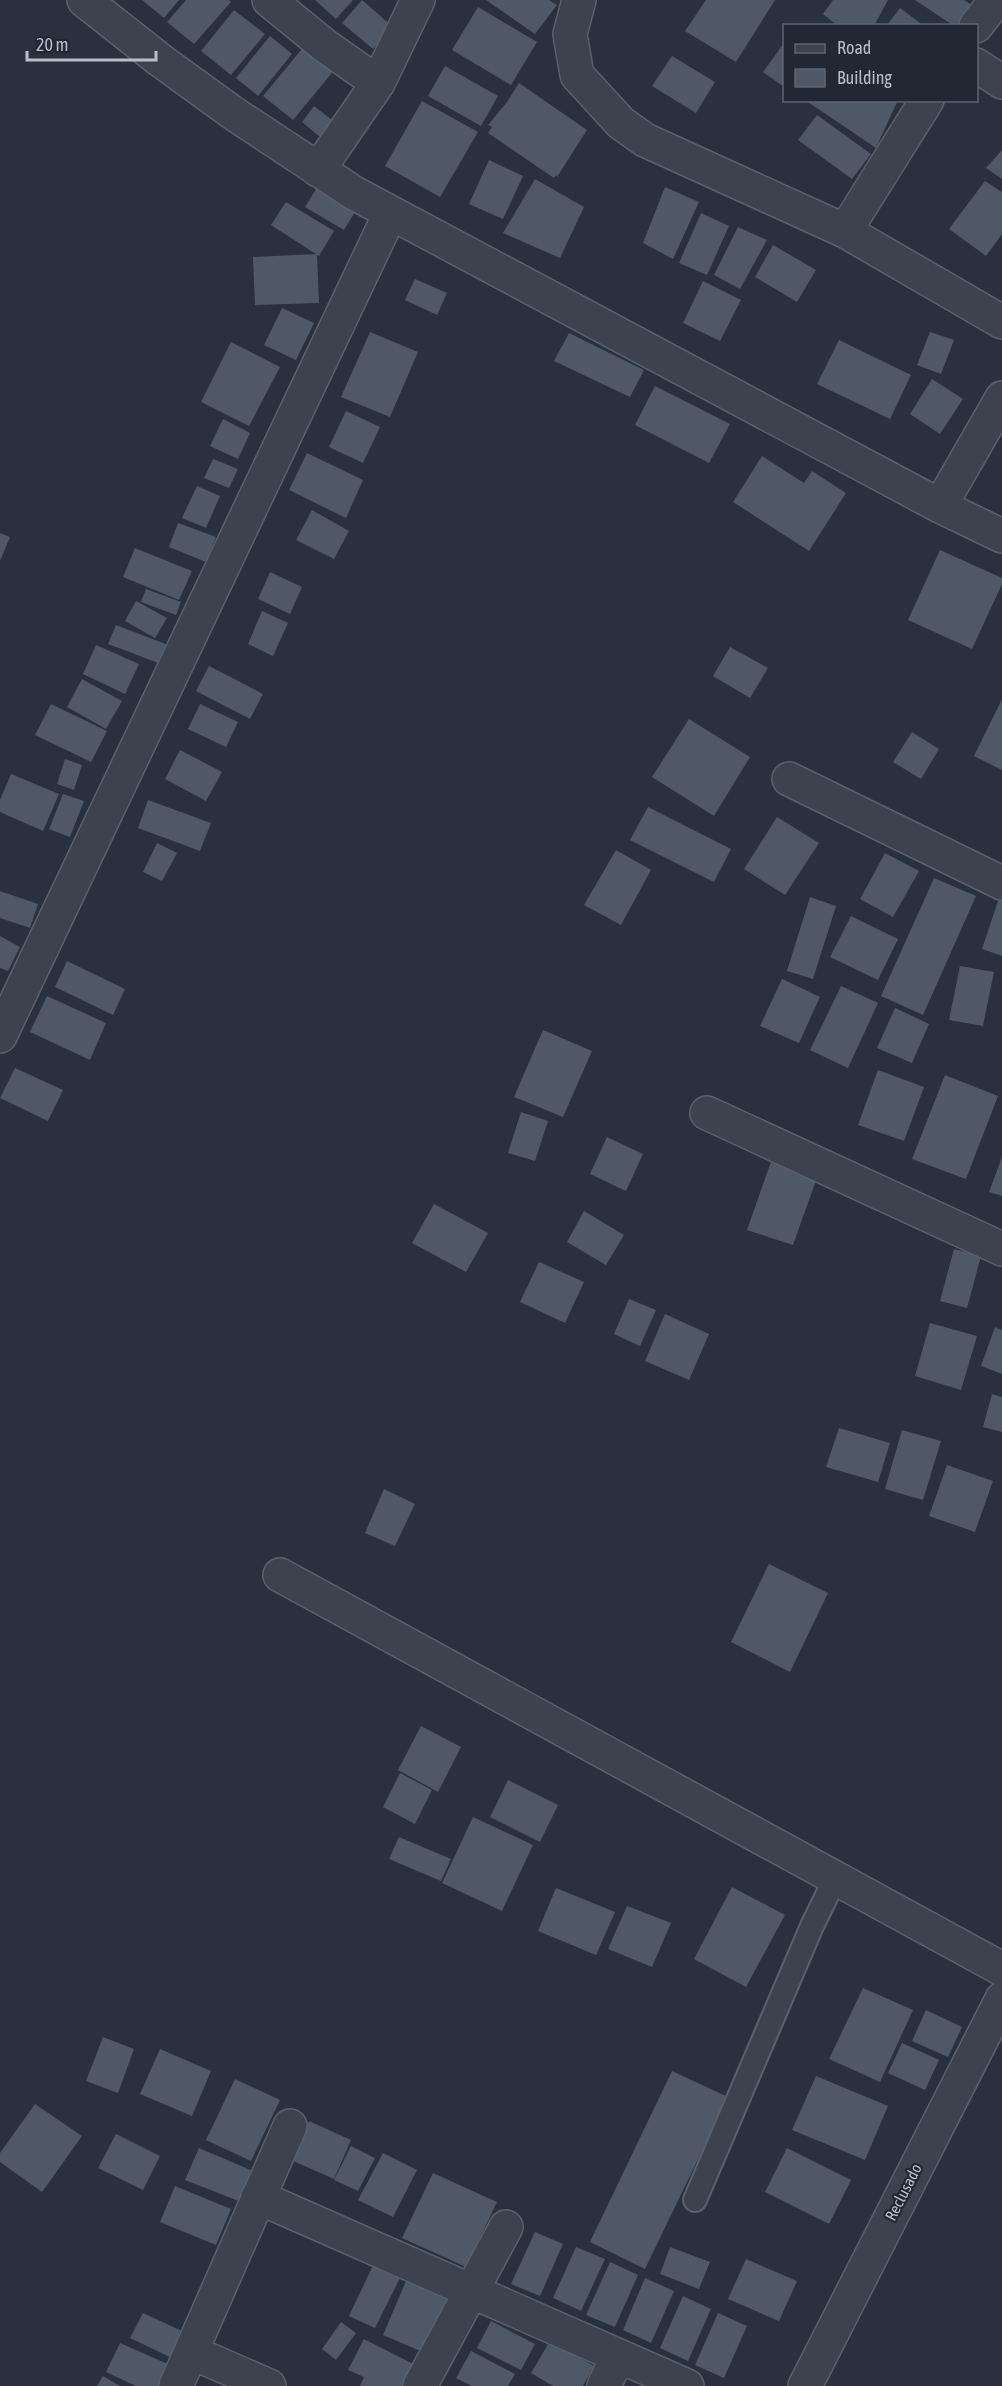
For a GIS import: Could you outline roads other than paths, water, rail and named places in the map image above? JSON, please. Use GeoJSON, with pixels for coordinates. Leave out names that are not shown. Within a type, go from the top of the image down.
{"type":"FeatureCollection","features":[{"type":"Feature","properties":{"kind":"street"},"geometry":{"type":"LineString","coordinates":[[84,0],[160,60],[233,113],[318,170],[390,214],[586,315],[940,506],[1002,536]]}},
{"type":"Feature","properties":{"kind":"street"},"geometry":{"type":"LineString","coordinates":[[269,0],[324,45],[378,83]]}},
{"type":"Feature","properties":{"kind":"street"},"geometry":{"type":"LineString","coordinates":[[318,170],[378,83],[418,0]]}},
{"type":"Feature","properties":{"kind":"street"},"geometry":{"type":"LineString","coordinates":[[579,0],[570,34],[577,75],[621,123],[645,140],[845,231],[1002,322]]}},
{"type":"Feature","properties":{"kind":"street"},"geometry":{"type":"LineString","coordinates":[[978,24],[996,0]]}},
{"type":"Feature","properties":{"kind":"street"},"geometry":{"type":"LineString","coordinates":[[978,66],[1002,82]]}},
{"type":"Feature","properties":{"kind":"street"},"geometry":{"type":"LineString","coordinates":[[845,231],[926,102]]}},
{"type":"Feature","properties":{"kind":"street"},"geometry":{"type":"LineString","coordinates":[[0,1036],[390,214]]}},
{"type":"Feature","properties":{"kind":"street"},"geometry":{"type":"LineString","coordinates":[[940,506],[1002,398]]}},
{"type":"Feature","properties":{"kind":"street"},"geometry":{"type":"LineString","coordinates":[[789,779],[1002,883]]}},
{"type":"Feature","properties":{"kind":"street"},"geometry":{"type":"LineString","coordinates":[[707,1113],[1002,1249]]}},
{"type":"Feature","properties":{"kind":"street"},"geometry":{"type":"LineString","coordinates":[[280,1575],[1002,1969]]}},
{"type":"Feature","properties":{"kind":"street","name":"Reclusado"},"geometry":{"type":"LineString","coordinates":[[805,2386],[1002,1999]]}},
{"type":"Feature","properties":{"kind":"street"},"geometry":{"type":"LineString","coordinates":[[176,2386],[290,2126]]}},
{"type":"Feature","properties":{"kind":"street"},"geometry":{"type":"LineString","coordinates":[[258,2198],[687,2386]]}},
{"type":"Feature","properties":{"kind":"street"},"geometry":{"type":"LineString","coordinates":[[420,2386],[506,2227]]}},
{"type":"Feature","properties":{"kind":"street"},"geometry":{"type":"LineString","coordinates":[[191,2352],[269,2386]]}},
{"type":"Feature","properties":{"kind":"street"},"geometry":{"type":"LineString","coordinates":[[604,2386],[618,2356]]}},
{"type":"Feature","properties":{"kind":"lane"},"geometry":{"type":"LineString","coordinates":[[695,2200],[812,1926],[835,1879]]}}]}
